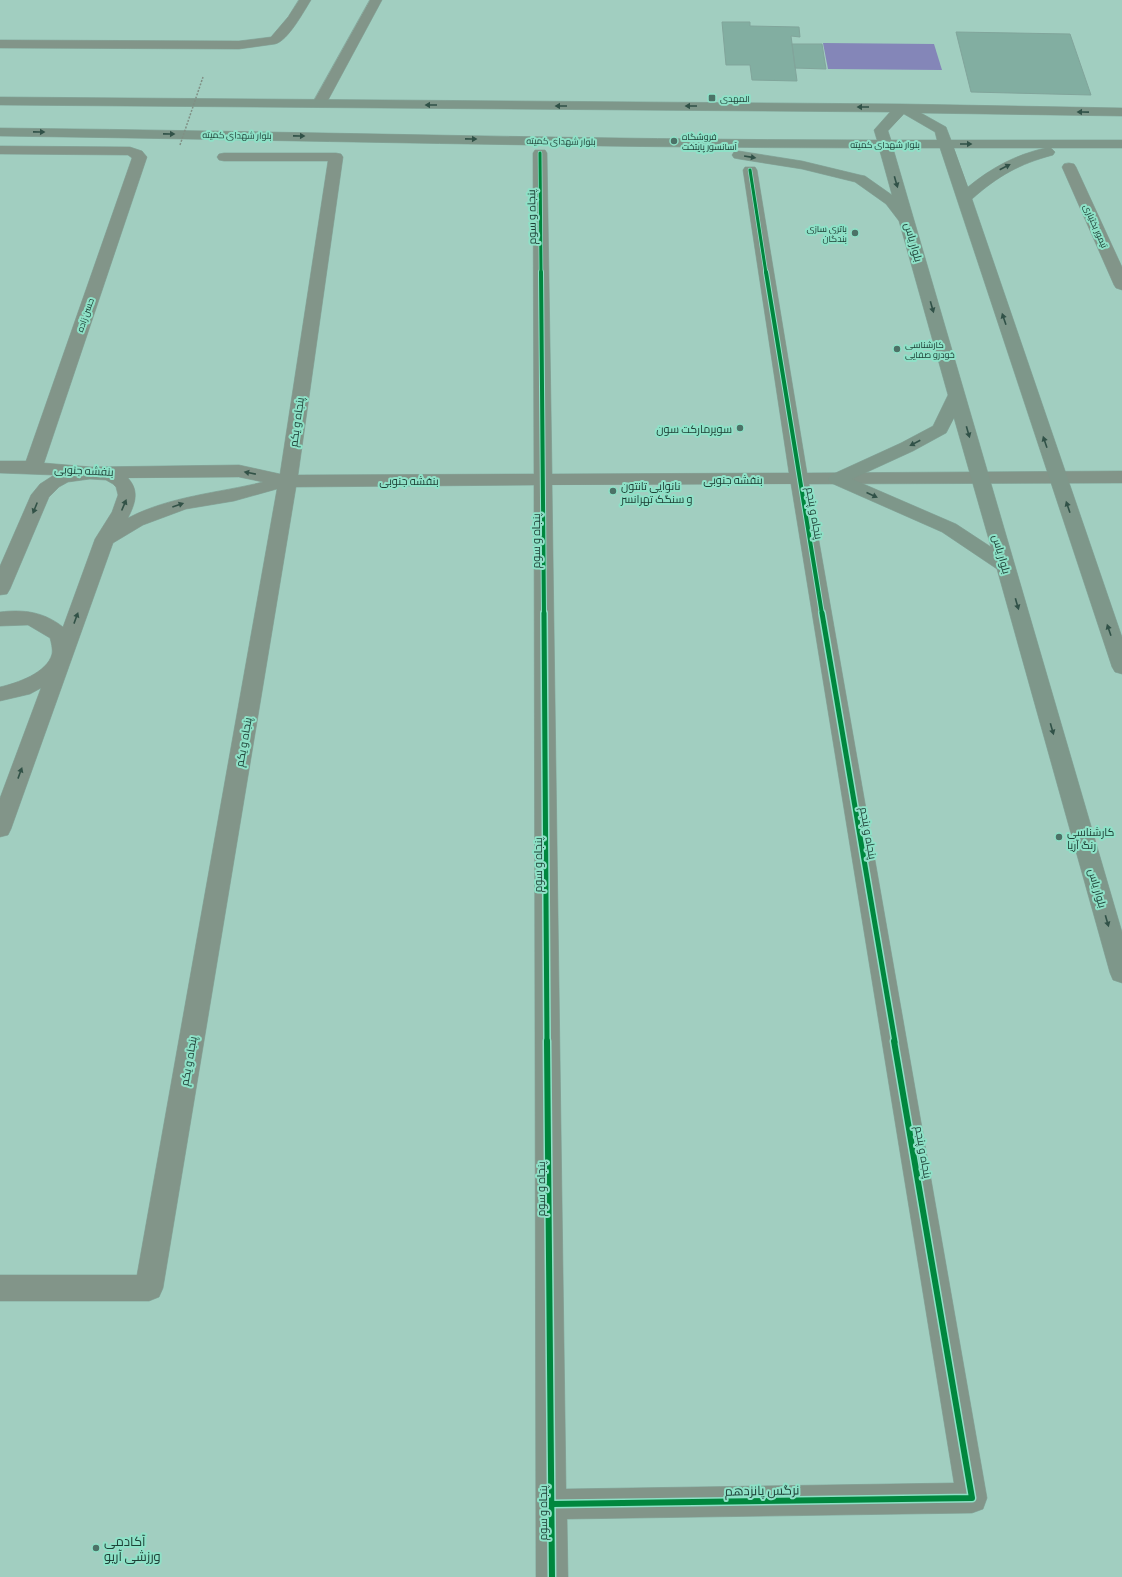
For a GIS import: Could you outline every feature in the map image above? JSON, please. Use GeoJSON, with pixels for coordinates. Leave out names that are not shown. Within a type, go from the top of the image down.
{"type":"FeatureCollection","features":[{"type":"Feature","properties":{"kind":"main road"},"geometry":{"type":"LineString","coordinates":[[0,101],[902,108],[1122,112]]}},
{"type":"Feature","properties":{"kind":"main road"},"geometry":{"type":"LineString","coordinates":[[902,108],[941,130],[1122,667]]}},
{"type":"Feature","properties":{"kind":"main road","name":"بلوار یاس"},"geometry":{"type":"LineString","coordinates":[[902,108],[880,130],[908,222],[1122,973]]}},
{"type":"Feature","properties":{"kind":"main road","name":"بلوار شهدای کمیته"},"geometry":{"type":"LineString","coordinates":[[0,132],[314,136],[670,144],[887,152]]}},
{"type":"Feature","properties":{"kind":"main road"},"geometry":{"type":"LineString","coordinates":[[670,144],[802,165],[860,179],[891,201],[908,222]]}},
{"type":"Feature","properties":{"kind":"main road"},"geometry":{"type":"LineString","coordinates":[[963,199],[993,173],[1028,155],[1094,144]]}},
{"type":"Feature","properties":{"kind":"main road"},"geometry":{"type":"LineString","coordinates":[[887,152],[925,153],[1094,144],[1122,144]]}},
{"type":"Feature","properties":{"kind":"main road"},"geometry":{"type":"LineString","coordinates":[[837,479],[907,447],[940,429],[957,395]]}},
{"type":"Feature","properties":{"kind":"main road"},"geometry":{"type":"LineString","coordinates":[[837,479],[949,528],[1006,566]]}},
{"type":"Feature","properties":{"kind":"street"},"geometry":{"type":"LineString","coordinates":[[0,44],[239,45],[274,40],[293,19],[305,0]]}},
{"type":"Feature","properties":{"kind":"street"},"geometry":{"type":"LineString","coordinates":[[319,104],[376,0]]}},
{"type":"Feature","properties":{"kind":"street","name":"حسن زاده"},"geometry":{"type":"LineString","coordinates":[[0,150],[130,151],[137,154],[140,158],[33,467]]}},
{"type":"Feature","properties":{"kind":"street","name":"پنجاه و سوم"},"geometry":{"type":"LineString","coordinates":[[540,153],[544,480],[552,1577]]}},
{"type":"Feature","properties":{"kind":"street","name":"پنجاه و یکم"},"geometry":{"type":"LineString","coordinates":[[0,1288],[149,1288],[288,480],[336,157],[224,157]]}},
{"type":"Feature","properties":{"kind":"street","name":"تیمور بختیاری"},"geometry":{"type":"LineString","coordinates":[[1070,167],[1122,285]]}},
{"type":"Feature","properties":{"kind":"street","name":"پنجاه و پنجم"},"geometry":{"type":"LineString","coordinates":[[750,170],[799,479],[972,1498]]}},
{"type":"Feature","properties":{"kind":"street","name":"بنفشه جنوبی"},"geometry":{"type":"LineString","coordinates":[[0,467],[33,467],[90,473],[239,471],[288,480],[1058,479],[1122,477]]}},
{"type":"Feature","properties":{"kind":"street"},"geometry":{"type":"LineString","coordinates":[[0,589],[40,495],[48,486],[60,479],[75,474],[90,473],[105,474],[117,479],[125,486],[127,495],[125,505],[105,539],[62,654],[1,826]]}},
{"type":"Feature","properties":{"kind":"street","name":"بنفشه جنوبی"},"geometry":{"type":"LineString","coordinates":[[105,539],[136,521],[182,504],[234,495],[288,480]]}},
{"type":"Feature","properties":{"kind":"street"},"geometry":{"type":"LineString","coordinates":[[0,619],[16,616],[43,621],[60,635],[62,654],[49,674],[23,689],[0,694]]}},
{"type":"Feature","properties":{"kind":"street"},"geometry":{"type":"LineString","coordinates":[[0,791],[1,826]]}},
{"type":"Feature","properties":{"kind":"street","name":"نرگس پانزدهم"},"geometry":{"type":"LineString","coordinates":[[552,1504],[972,1498]]}},
{"type":"Feature","properties":{"kind":"path"},"geometry":{"type":"LineString","coordinates":[[180,145],[203,77]]}},
{"type":"Feature","properties":{"kind":"water"},"geometry":{"type":"Polygon","coordinates":[[[823,43],[934,44],[942,70],[828,69],[823,43]]]}},
{"type":"Feature","properties":{"kind":"building"},"geometry":{"type":"Polygon","coordinates":[[[722,22],[750,22],[750,26],[799,27],[800,37],[791,36],[797,81],[752,80],[750,65],[726,65],[722,22]]]}},
{"type":"Feature","properties":{"kind":"building"},"geometry":{"type":"Polygon","coordinates":[[[956,32],[1070,34],[1091,95],[971,92],[956,32]]]}},
{"type":"Feature","properties":{"kind":"building"},"geometry":{"type":"Polygon","coordinates":[[[792,44],[822,44],[826,69],[795,68],[792,44]]]}},
{"type":"Feature","properties":{"kind":"cycle path"},"geometry":{"type":"LineString","coordinates":[[540,153],[552,1577]]}},
{"type":"Feature","properties":{"kind":"cycle path"},"geometry":{"type":"LineString","coordinates":[[552,1504],[972,1498],[799,479],[750,170]]}},
{"type":"Feature","properties":{"kind":"place","name":"المهدی"},"geometry":{"type":"Point","coordinates":[712,98]}},
{"type":"Feature","properties":{"kind":"place","name":"فروشگاه آسانسور پایتخت"},"geometry":{"type":"Point","coordinates":[674,141]}},
{"type":"Feature","properties":{"kind":"place","name":"باتری سازی بندگان"},"geometry":{"type":"Point","coordinates":[855,233]}},
{"type":"Feature","properties":{"kind":"place","name":"کارشناسی خودرو صفایی"},"geometry":{"type":"Point","coordinates":[897,349]}},
{"type":"Feature","properties":{"kind":"place","name":"سوپرمارکت سون"},"geometry":{"type":"Point","coordinates":[740,428]}},
{"type":"Feature","properties":{"kind":"place","name":"نانوایی تانتون و سنگک تهرانسر"},"geometry":{"type":"Point","coordinates":[613,491]}},
{"type":"Feature","properties":{"kind":"place","name":"کارشناسی رنگ آریا"},"geometry":{"type":"Point","coordinates":[1059,837]}},
{"type":"Feature","properties":{"kind":"place","name":"آکادمی ورزشی آریو"},"geometry":{"type":"Point","coordinates":[96,1548]}}]}
